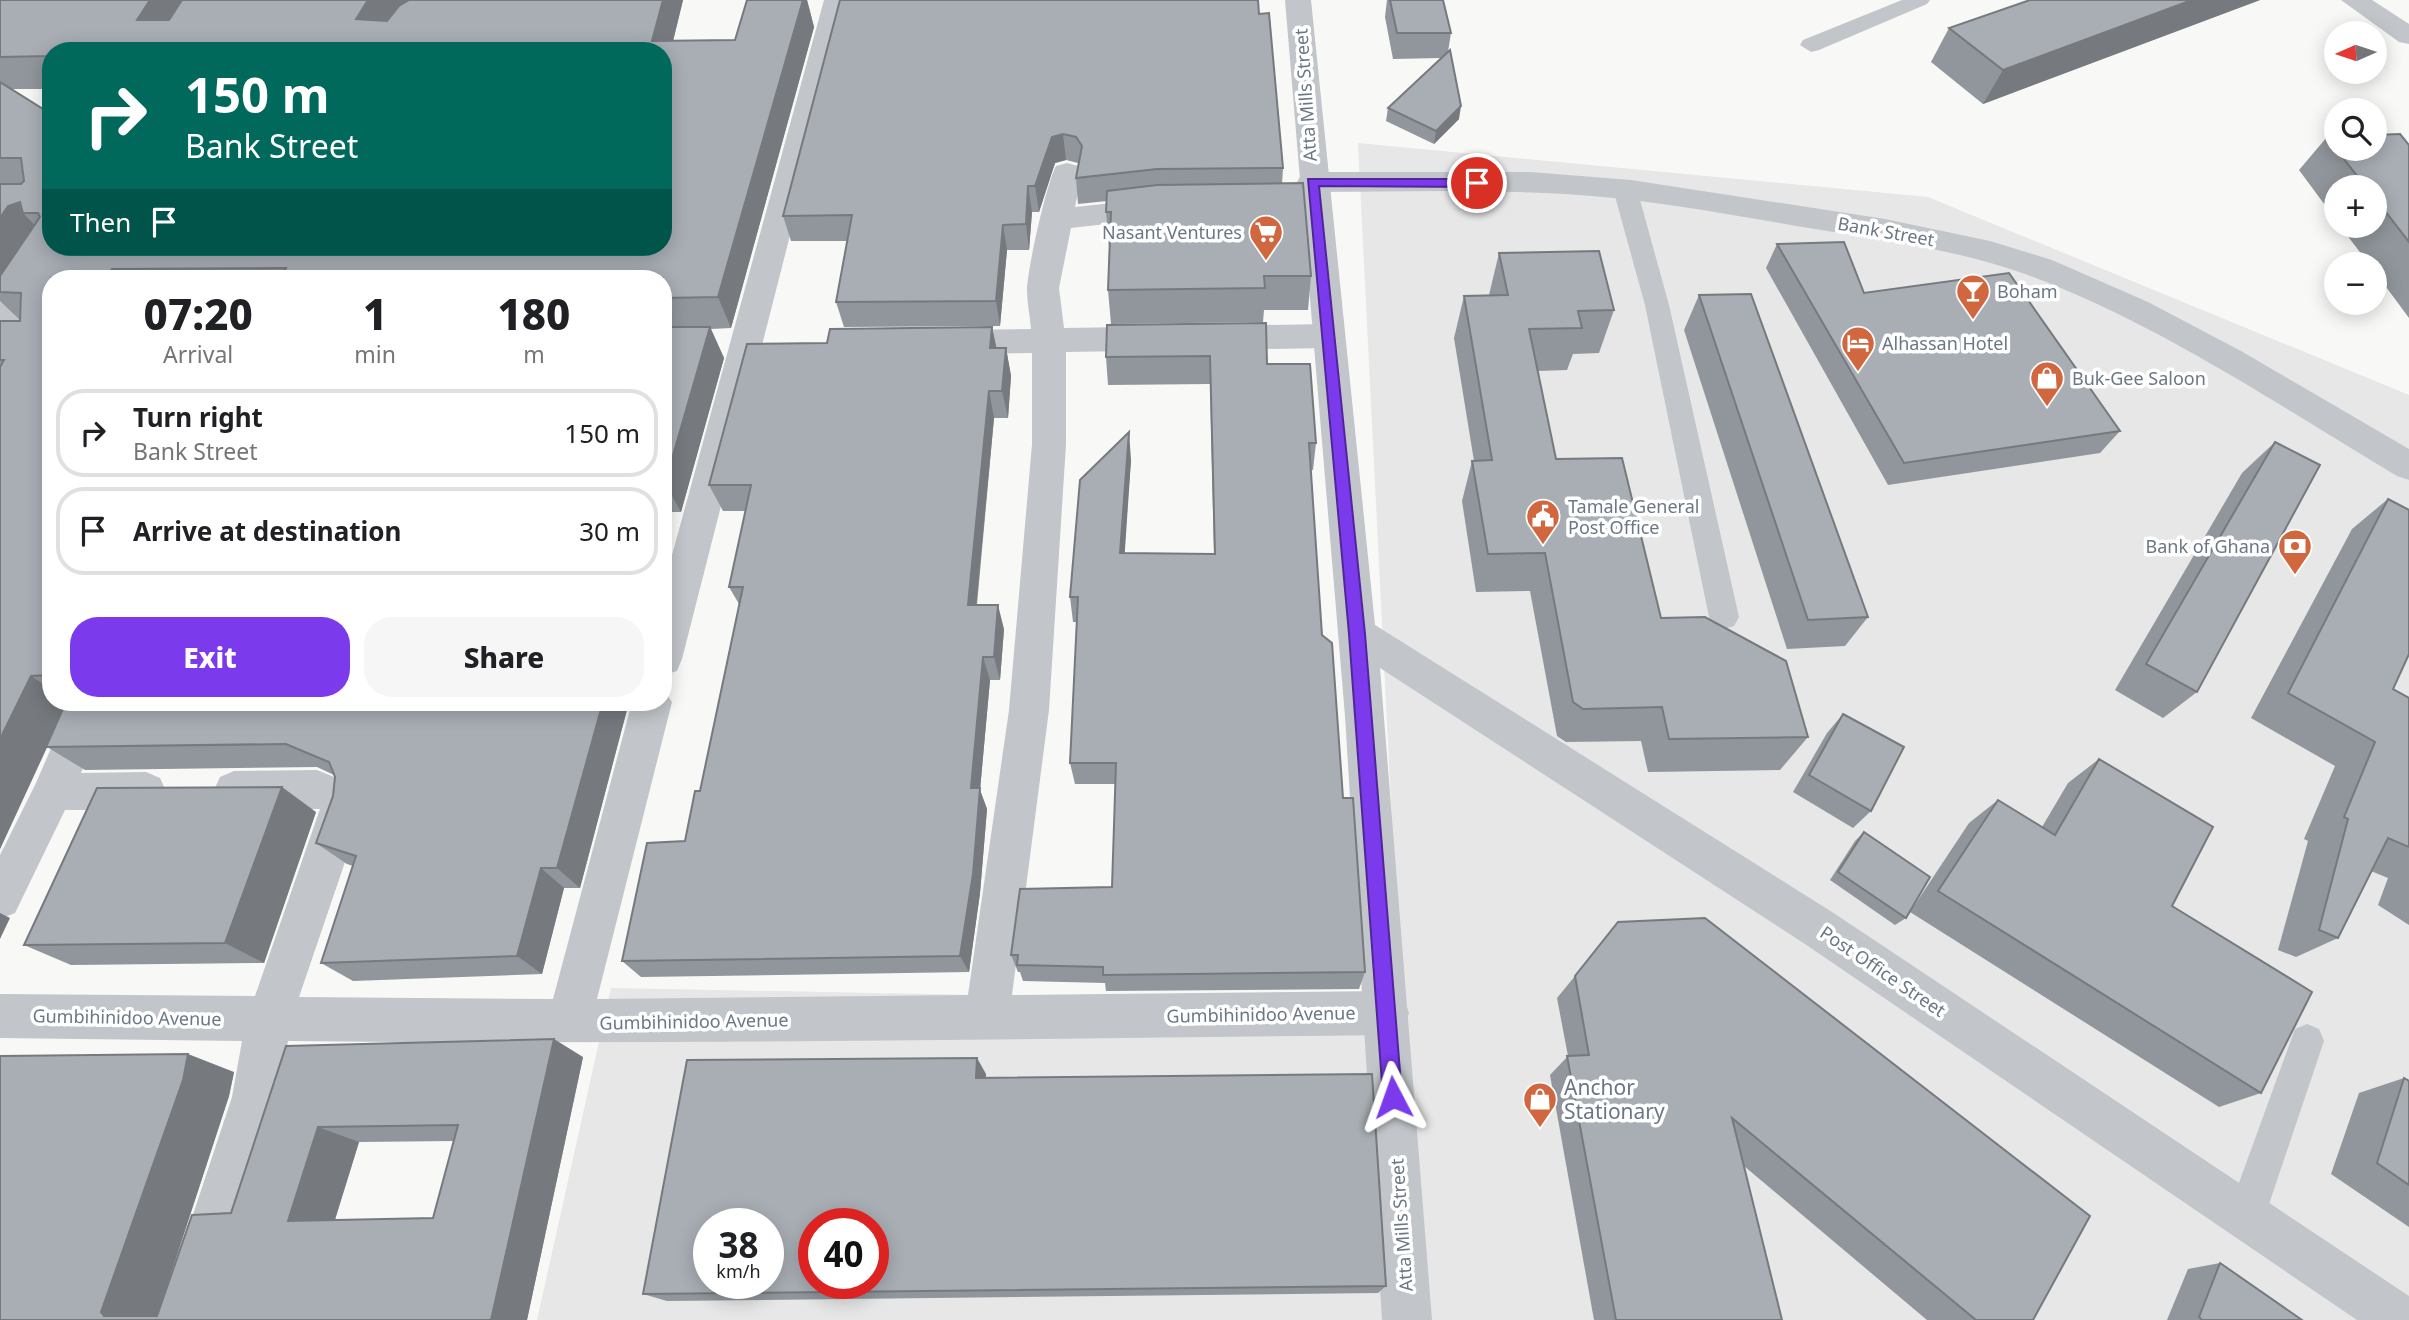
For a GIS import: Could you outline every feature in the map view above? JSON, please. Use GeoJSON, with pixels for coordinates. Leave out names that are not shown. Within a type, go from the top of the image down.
{"type":"FeatureCollection","features":[{"type":"Feature","properties":{"kind":"street"},"geometry":{"type":"LineString","coordinates":[[672,624],[837,0]]}},
{"type":"Feature","properties":{"kind":"street","name":"Atta Mills Street"},"geometry":{"type":"LineString","coordinates":[[1298,0],[1305,198],[1329,336],[1357,634],[1387,1013],[1407,1320]]}},
{"type":"Feature","properties":{"kind":"street"},"geometry":{"type":"LineString","coordinates":[[2354,0],[2409,36]]}},
{"type":"Feature","properties":{"kind":"street"},"geometry":{"type":"LineString","coordinates":[[987,1018],[1029,710],[1035,600],[1049,443],[1049,341],[1043,288],[1067,173]]}},
{"type":"Feature","properties":{"kind":"street","name":"Bank Street"},"geometry":{"type":"LineString","coordinates":[[1305,198],[1561,184],[1625,189],[1925,237],[2040,267],[2099,292],[2171,328],[2409,466]]}},
{"type":"Feature","properties":{"kind":"street"},"geometry":{"type":"LineString","coordinates":[[1057,219],[1184,208]]}},
{"type":"Feature","properties":{"kind":"street"},"geometry":{"type":"LineString","coordinates":[[8,334],[47,256]]}},
{"type":"Feature","properties":{"kind":"street"},"geometry":{"type":"LineString","coordinates":[[911,342],[1329,336]]}},
{"type":"Feature","properties":{"kind":"street","name":"Post Office Street"},"geometry":{"type":"LineString","coordinates":[[1357,634],[1817,927],[2247,1213],[2401,1320]]}},
{"type":"Feature","properties":{"kind":"street"},"geometry":{"type":"LineString","coordinates":[[0,898],[53,792],[87,711]]}},
{"type":"Feature","properties":{"kind":"street"},"geometry":{"type":"LineString","coordinates":[[569,1022],[650,711]]}},
{"type":"Feature","properties":{"kind":"street"},"geometry":{"type":"LineString","coordinates":[[53,792],[317,789],[342,799],[339,818],[269,1019],[255,1097],[183,1320]]}},
{"type":"Feature","properties":{"kind":"street","name":"Gumbihinidoo Avenue"},"geometry":{"type":"LineString","coordinates":[[0,1016],[569,1022],[1387,1013]]}},
{"type":"Feature","properties":{"kind":"lane"},"geometry":{"type":"LineString","coordinates":[[1811,45],[1920,0]]}},
{"type":"Feature","properties":{"kind":"lane"},"geometry":{"type":"LineString","coordinates":[[1625,189],[1657,305],[1724,617]]}},
{"type":"Feature","properties":{"kind":"lane"},"geometry":{"type":"LineString","coordinates":[[2247,1213],[2307,1041]]}},
{"type":"Feature","properties":{"kind":"shaded area"},"geometry":{"type":"Polygon","coordinates":[[[1358,143],[1928,197],[2409,395],[2409,1320],[537,1320],[611,988],[1401,1003],[1358,143]]]}},
{"type":"Feature","properties":{"kind":"building"},"geometry":{"type":"Polygon","coordinates":[[[0,0],[150,0],[137,20],[169,20],[182,0],[368,0],[356,19],[387,21],[399,6],[409,0],[663,0],[652,41],[735,40],[747,0],[803,0],[718,297],[672,298],[672,270],[42,270],[42,675],[31,676],[0,739],[0,367],[4,360],[0,360],[0,321],[20,321],[21,293],[0,292],[0,276],[40,217],[38,213],[23,213],[20,202],[8,206],[0,218],[0,184],[21,184],[24,181],[21,158],[0,158],[0,82],[42,108],[42,256],[672,256],[672,42],[42,42],[42,56],[0,57],[0,0]]]}},
{"type":"Feature","properties":{"kind":"building"},"geometry":{"type":"Polygon","coordinates":[[[840,0],[1258,0],[1259,14],[1269,13],[1283,168],[1157,169],[1076,178],[1082,146],[1076,137],[1063,134],[1052,137],[1035,186],[1028,186],[1026,224],[1003,225],[996,301],[836,302],[852,215],[783,216],[840,0]]]}},
{"type":"Feature","properties":{"kind":"building"},"geometry":{"type":"Polygon","coordinates":[[[1390,0],[1443,0],[1451,33],[1397,33],[1390,0]]]}},
{"type":"Feature","properties":{"kind":"building"},"geometry":{"type":"Polygon","coordinates":[[[2030,0],[2192,0],[2003,70],[1949,28],[2030,0]]]}},
{"type":"Feature","properties":{"kind":"building"},"geometry":{"type":"Polygon","coordinates":[[[1450,50],[1461,106],[1436,131],[1388,108],[1450,50]]]}},
{"type":"Feature","properties":{"kind":"building"},"geometry":{"type":"Polygon","coordinates":[[[2400,134],[2409,145],[2409,242],[2387,214],[2387,175],[2357,175],[2345,161],[2387,161],[2387,135],[2400,134]]]}},
{"type":"Feature","properties":{"kind":"building"},"geometry":{"type":"Polygon","coordinates":[[[1303,183],[1311,276],[1264,276],[1265,288],[1108,290],[1111,212],[1106,212],[1107,191],[1157,185],[1303,183]]]}},
{"type":"Feature","properties":{"kind":"building"},"geometry":{"type":"Polygon","coordinates":[[[1844,242],[1864,293],[2009,273],[2120,431],[1904,463],[1777,244],[1844,242]]]}},
{"type":"Feature","properties":{"kind":"building","name":"Tamale General Post Office"},"geometry":{"type":"Polygon","coordinates":[[[1599,251],[1614,310],[1578,311],[1582,328],[1529,329],[1556,459],[1622,458],[1661,618],[1705,617],[1786,661],[1808,737],[1669,739],[1662,707],[1583,709],[1573,702],[1545,553],[1488,554],[1472,461],[1492,460],[1464,296],[1508,295],[1499,253],[1599,251]]]}},
{"type":"Feature","properties":{"kind":"building"},"geometry":{"type":"Polygon","coordinates":[[[1751,294],[1868,617],[1808,620],[1699,295],[1751,294]]]}},
{"type":"Feature","properties":{"kind":"building"},"geometry":{"type":"Polygon","coordinates":[[[1266,323],[1267,364],[1310,364],[1316,443],[1309,443],[1322,635],[1332,643],[1343,798],[1353,798],[1365,972],[1103,975],[1103,967],[1017,965],[1018,955],[1011,955],[1020,889],[1112,887],[1116,763],[1070,763],[1078,597],[1070,597],[1080,480],[1129,432],[1120,553],[1215,554],[1210,356],[1106,357],[1107,325],[1266,323]]]}},
{"type":"Feature","properties":{"kind":"building"},"geometry":{"type":"Polygon","coordinates":[[[672,327],[710,327],[672,459],[672,327]]]}},
{"type":"Feature","properties":{"kind":"building"},"geometry":{"type":"Polygon","coordinates":[[[992,327],[990,348],[1006,348],[1002,391],[989,391],[968,605],[998,605],[994,657],[983,657],[971,788],[980,788],[973,874],[960,956],[622,961],[647,843],[685,841],[695,791],[700,791],[743,587],[729,587],[751,485],[709,485],[747,344],[827,343],[830,329],[992,327]]]}},
{"type":"Feature","properties":{"kind":"building"},"geometry":{"type":"Polygon","coordinates":[[[2275,442],[2320,465],[2197,692],[2146,664],[2275,442]]]}},
{"type":"Feature","properties":{"kind":"building"},"geometry":{"type":"Polygon","coordinates":[[[2388,499],[2409,510],[2409,654],[2393,689],[2409,698],[2409,847],[2388,838],[2338,938],[2319,930],[2348,819],[2344,817],[2375,742],[2288,693],[2388,499]]]}},
{"type":"Feature","properties":{"kind":"building"},"geometry":{"type":"Polygon","coordinates":[[[62,711],[601,711],[557,868],[541,868],[517,956],[321,963],[356,856],[316,843],[333,796],[335,777],[329,762],[286,744],[46,747],[62,711]]]}},
{"type":"Feature","properties":{"kind":"building"},"geometry":{"type":"Polygon","coordinates":[[[1843,714],[1904,747],[1871,811],[1809,775],[1843,714]]]}},
{"type":"Feature","properties":{"kind":"building"},"geometry":{"type":"Polygon","coordinates":[[[2099,759],[2213,827],[2172,906],[2312,992],[2261,1093],[1938,891],[1998,800],[2055,835],[2099,759]]]}},
{"type":"Feature","properties":{"kind":"building"},"geometry":{"type":"Polygon","coordinates":[[[282,787],[225,943],[24,945],[97,788],[282,787]]]}},
{"type":"Feature","properties":{"kind":"building"},"geometry":{"type":"Polygon","coordinates":[[[1864,832],[1930,877],[1906,918],[1838,872],[1864,832]]]}},
{"type":"Feature","properties":{"kind":"building"},"geometry":{"type":"Polygon","coordinates":[[[1705,918],[2090,1216],[2033,1320],[1976,1320],[1732,1118],[1782,1320],[1616,1320],[1567,1056],[1589,1055],[1575,976],[1618,922],[1705,918]]]}},
{"type":"Feature","properties":{"kind":"building"},"geometry":{"type":"Polygon","coordinates":[[[554,1039],[491,1320],[0,1320],[0,1056],[188,1054],[183,1080],[101,1312],[104,1316],[157,1316],[192,1215],[231,1213],[286,1046],[554,1039]],[[458,1125],[318,1127],[288,1221],[433,1218],[458,1125]]]}},
{"type":"Feature","properties":{"kind":"building"},"geometry":{"type":"Polygon","coordinates":[[[977,1058],[976,1078],[1372,1074],[1386,1286],[889,1291],[889,1208],[798,1208],[798,1292],[784,1292],[784,1208],[693,1208],[693,1293],[643,1294],[687,1060],[977,1058]]]}},
{"type":"Feature","properties":{"kind":"building"},"geometry":{"type":"Polygon","coordinates":[[[2404,1078],[2409,1081],[2409,1185],[2377,1163],[2404,1078]]]}},
{"type":"Feature","properties":{"kind":"building"},"geometry":{"type":"Polygon","coordinates":[[[2220,1263],[2302,1320],[2202,1320],[2199,1317],[2220,1263]]]}},
{"type":"Feature","properties":{"kind":"place","name":"Nasant Ventures"},"geometry":{"type":"Point","coordinates":[1266,262]}},
{"type":"Feature","properties":{"kind":"place","name":"Boham"},"geometry":{"type":"Point","coordinates":[1973,321]}},
{"type":"Feature","properties":{"kind":"place","name":"Alhassan Hotel"},"geometry":{"type":"Point","coordinates":[1858,373]}},
{"type":"Feature","properties":{"kind":"place","name":"Buk-Gee Saloon"},"geometry":{"type":"Point","coordinates":[2047,408]}},
{"type":"Feature","properties":{"kind":"place","name":"Tamale General Post Office"},"geometry":{"type":"Point","coordinates":[1543,546]}},
{"type":"Feature","properties":{"kind":"place","name":"Bank of Ghana"},"geometry":{"type":"Point","coordinates":[2295,576]}},
{"type":"Feature","properties":{"kind":"place","name":"Anchor Stationary"},"geometry":{"type":"Point","coordinates":[1540,1129]}},
{"type":"Feature","properties":{"kind":"route"},"geometry":{"type":"LineString","coordinates":[[1393,1097],[1357,634],[1312,182],[1477,183]]}}]}
